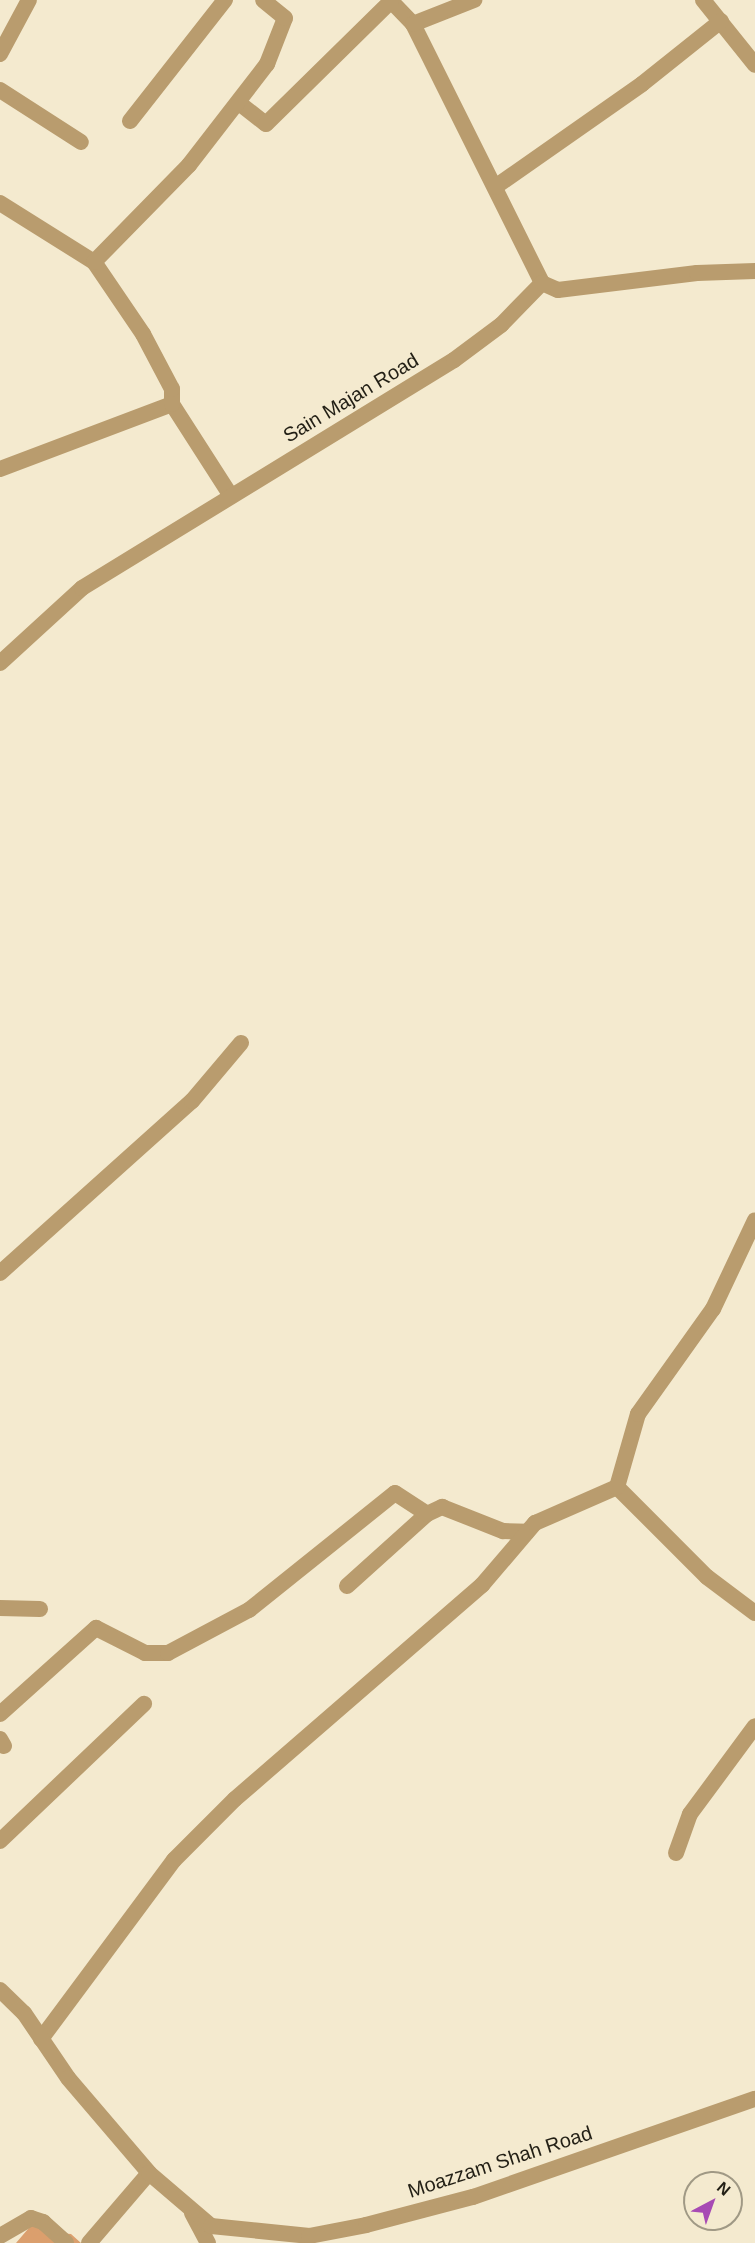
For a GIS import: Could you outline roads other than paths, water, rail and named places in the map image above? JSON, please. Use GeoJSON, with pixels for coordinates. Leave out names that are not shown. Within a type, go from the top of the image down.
{"type":"FeatureCollection","features":[{"type":"Feature","properties":{"kind":"street"},"geometry":{"type":"LineString","coordinates":[[0,54],[28,0]]}},
{"type":"Feature","properties":{"kind":"street"},"geometry":{"type":"LineString","coordinates":[[130,121],[225,0]]}},
{"type":"Feature","properties":{"kind":"street"},"geometry":{"type":"LineString","coordinates":[[94,262],[189,165],[267,64],[285,18],[263,0]]}},
{"type":"Feature","properties":{"kind":"street"},"geometry":{"type":"LineString","coordinates":[[412,24],[474,0]]}},
{"type":"Feature","properties":{"kind":"street"},"geometry":{"type":"LineString","coordinates":[[703,0],[755,65]]}},
{"type":"Feature","properties":{"kind":"street"},"geometry":{"type":"LineString","coordinates":[[239,103],[266,124],[391,1],[412,24],[542,283],[558,290],[697,273],[755,271]]}},
{"type":"Feature","properties":{"kind":"street"},"geometry":{"type":"LineString","coordinates":[[495,187],[642,84],[721,21]]}},
{"type":"Feature","properties":{"kind":"street"},"geometry":{"type":"LineString","coordinates":[[0,90],[81,142]]}},
{"type":"Feature","properties":{"kind":"street"},"geometry":{"type":"LineString","coordinates":[[0,203],[94,262],[143,334],[172,389],[172,404],[231,496]]}},
{"type":"Feature","properties":{"kind":"street","name":"Sain Majan Road"},"geometry":{"type":"LineString","coordinates":[[0,663],[82,588],[454,360],[501,325],[542,283]]}},
{"type":"Feature","properties":{"kind":"street"},"geometry":{"type":"LineString","coordinates":[[0,469],[172,404]]}},
{"type":"Feature","properties":{"kind":"street"},"geometry":{"type":"LineString","coordinates":[[0,1273],[192,1101],[241,1043]]}},
{"type":"Feature","properties":{"kind":"street"},"geometry":{"type":"LineString","coordinates":[[41,2039],[174,1860],[265,1771],[482,1585],[535,1523],[617,1486],[638,1414],[712,1310],[755,1220]]}},
{"type":"Feature","properties":{"kind":"street"},"geometry":{"type":"LineString","coordinates":[[617,1486],[707,1577],[755,1613]]}},
{"type":"Feature","properties":{"kind":"street"},"geometry":{"type":"LineString","coordinates":[[0,1714],[96,1628],[145,1653],[168,1653],[249,1610],[395,1493],[427,1514]]}},
{"type":"Feature","properties":{"kind":"street"},"geometry":{"type":"LineString","coordinates":[[347,1587],[427,1514],[442,1507],[502,1531],[527,1532]]}},
{"type":"Feature","properties":{"kind":"street"},"geometry":{"type":"LineString","coordinates":[[0,1608],[40,1609]]}},
{"type":"Feature","properties":{"kind":"street"},"geometry":{"type":"LineString","coordinates":[[0,1841],[144,1704]]}},
{"type":"Feature","properties":{"kind":"street"},"geometry":{"type":"LineString","coordinates":[[676,1853],[690,1815],[755,1726]]}},
{"type":"Feature","properties":{"kind":"street","name":"Moazzam Shah Road"},"geometry":{"type":"LineString","coordinates":[[0,1990],[24,2013],[68,2078],[149,2173],[192,2213],[211,2226],[309,2236],[366,2225],[473,2197],[755,2099]]}},
{"type":"Feature","properties":{"kind":"street"},"geometry":{"type":"LineString","coordinates":[[89,2243],[149,2173]]}},
{"type":"Feature","properties":{"kind":"street"},"geometry":{"type":"LineString","coordinates":[[192,2213],[208,2243]]}},
{"type":"Feature","properties":{"kind":"street"},"geometry":{"type":"LineString","coordinates":[[0,2236],[31,2218],[43,2222],[66,2243]]}}]}
